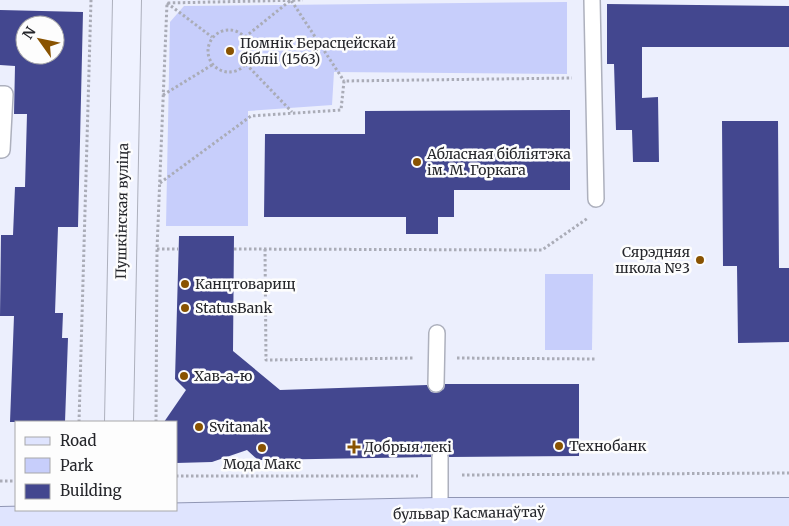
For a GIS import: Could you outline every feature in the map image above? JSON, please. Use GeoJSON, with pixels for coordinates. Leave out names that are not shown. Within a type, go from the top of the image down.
{"type":"FeatureCollection","features":[{"type":"Feature","properties":{"kind":"main road","name":"Пушкінская вуліца"},"geometry":{"type":"LineString","coordinates":[[119,421],[127,0]]}},
{"type":"Feature","properties":{"kind":"main road","name":"бульвар Касманаўтаў"},"geometry":{"type":"LineString","coordinates":[[0,521],[440,512],[789,512]]}},
{"type":"Feature","properties":{"kind":"lane"},"geometry":{"type":"LineString","coordinates":[[592,0],[595,206]]}},
{"type":"Feature","properties":{"kind":"lane"},"geometry":{"type":"LineString","coordinates":[[0,94],[5,94],[2,150],[0,150]]}},
{"type":"Feature","properties":{"kind":"lane"},"geometry":{"type":"LineString","coordinates":[[436,384],[437,333]]}},
{"type":"Feature","properties":{"kind":"lane"},"geometry":{"type":"LineString","coordinates":[[440,457],[440,512]]}},
{"type":"Feature","properties":{"kind":"path"},"geometry":{"type":"LineString","coordinates":[[79,421],[91,0]]}},
{"type":"Feature","properties":{"kind":"path"},"geometry":{"type":"LineString","coordinates":[[245,37],[291,0]]}},
{"type":"Feature","properties":{"kind":"path"},"geometry":{"type":"LineString","coordinates":[[160,184],[250,116],[341,110],[344,81],[291,0]]}},
{"type":"Feature","properties":{"kind":"path"},"geometry":{"type":"LineString","coordinates":[[167,4],[303,0]]}},
{"type":"Feature","properties":{"kind":"path"},"geometry":{"type":"LineString","coordinates":[[167,4],[212,37]]}},
{"type":"Feature","properties":{"kind":"path"},"geometry":{"type":"LineString","coordinates":[[156,421],[157,249],[167,4]]}},
{"type":"Feature","properties":{"kind":"path"},"geometry":{"type":"LineString","coordinates":[[225,30],[232,30],[245,37],[250,50],[246,64],[241,69],[227,73],[220,71],[212,65],[207,56],[207,49],[212,37],[225,30]]}},
{"type":"Feature","properties":{"kind":"path"},"geometry":{"type":"LineString","coordinates":[[246,64],[293,113]]}},
{"type":"Feature","properties":{"kind":"path"},"geometry":{"type":"LineString","coordinates":[[163,95],[212,65]]}},
{"type":"Feature","properties":{"kind":"path"},"geometry":{"type":"LineString","coordinates":[[344,81],[594,78]]}},
{"type":"Feature","properties":{"kind":"path"},"geometry":{"type":"LineString","coordinates":[[234,249],[542,250],[595,206]]}},
{"type":"Feature","properties":{"kind":"path"},"geometry":{"type":"LineString","coordinates":[[157,249],[178,249]]}},
{"type":"Feature","properties":{"kind":"path"},"geometry":{"type":"LineString","coordinates":[[266,249],[266,360],[596,359]]}},
{"type":"Feature","properties":{"kind":"path"},"geometry":{"type":"LineString","coordinates":[[178,476],[789,474]]}},
{"type":"Feature","properties":{"kind":"path"},"geometry":{"type":"LineString","coordinates":[[0,481],[15,481]]}},
{"type":"Feature","properties":{"kind":"green space"},"geometry":{"type":"Polygon","coordinates":[[[567,2],[567,74],[334,72],[332,105],[248,111],[248,226],[166,226],[170,22],[184,6],[567,2]]]}},
{"type":"Feature","properties":{"kind":"green space"},"geometry":{"type":"Polygon","coordinates":[[[545,274],[593,274],[592,350],[545,350],[545,274]]]}},
{"type":"Feature","properties":{"kind":"building"},"geometry":{"type":"Polygon","coordinates":[[[607,4],[789,6],[789,47],[642,47],[642,98],[658,97],[659,162],[633,162],[632,130],[616,130],[614,64],[607,64],[607,4]]]}},
{"type":"Feature","properties":{"kind":"building"},"geometry":{"type":"Polygon","coordinates":[[[0,10],[83,12],[78,227],[58,227],[55,313],[63,313],[62,338],[68,338],[65,421],[10,422],[14,316],[0,316],[1,235],[13,235],[15,187],[25,187],[27,114],[14,114],[15,66],[0,65],[0,10]]]}},
{"type":"Feature","properties":{"kind":"building","name":"Абласная бібліятэка ім. М. Горкага"},"geometry":{"type":"Polygon","coordinates":[[[570,110],[570,190],[454,190],[454,217],[438,217],[438,234],[406,234],[406,217],[264,217],[265,134],[365,134],[365,111],[570,110]]]}},
{"type":"Feature","properties":{"kind":"building"},"geometry":{"type":"Polygon","coordinates":[[[722,121],[778,121],[779,268],[789,268],[789,342],[738,343],[737,266],[723,266],[722,121]]]}},
{"type":"Feature","properties":{"kind":"building"},"geometry":{"type":"Polygon","coordinates":[[[179,236],[234,236],[233,351],[280,390],[427,385],[431,392],[436,393],[444,389],[445,384],[579,384],[579,456],[449,457],[445,449],[440,448],[432,452],[431,457],[258,460],[247,450],[212,462],[178,463],[178,421],[165,421],[186,390],[175,379],[179,236]]]}},
{"type":"Feature","properties":{"kind":"place","name":"Помнік Берасцейскай бібліі (1563)"},"geometry":{"type":"Point","coordinates":[230,51]}},
{"type":"Feature","properties":{"kind":"place","name":"Абласная бібліятэка ім. М. Горкага"},"geometry":{"type":"Point","coordinates":[417,162]}},
{"type":"Feature","properties":{"kind":"place","name":"Сярэдняя школа №3"},"geometry":{"type":"Point","coordinates":[700,260]}},
{"type":"Feature","properties":{"kind":"place","name":"Канцтоварищ"},"geometry":{"type":"Point","coordinates":[185,284]}},
{"type":"Feature","properties":{"kind":"place","name":"StatusBank"},"geometry":{"type":"Point","coordinates":[185,308]}},
{"type":"Feature","properties":{"kind":"place","name":"Хав-а-ю"},"geometry":{"type":"Point","coordinates":[184,376]}},
{"type":"Feature","properties":{"kind":"place","name":"Svitanak"},"geometry":{"type":"Point","coordinates":[199,427]}},
{"type":"Feature","properties":{"kind":"place","name":"Технобанк"},"geometry":{"type":"Point","coordinates":[559,446]}},
{"type":"Feature","properties":{"kind":"place","name":"Добрыя лекі"},"geometry":{"type":"Point","coordinates":[354,447]}},
{"type":"Feature","properties":{"kind":"place","name":"Мода Макс"},"geometry":{"type":"Point","coordinates":[262,448]}}]}
